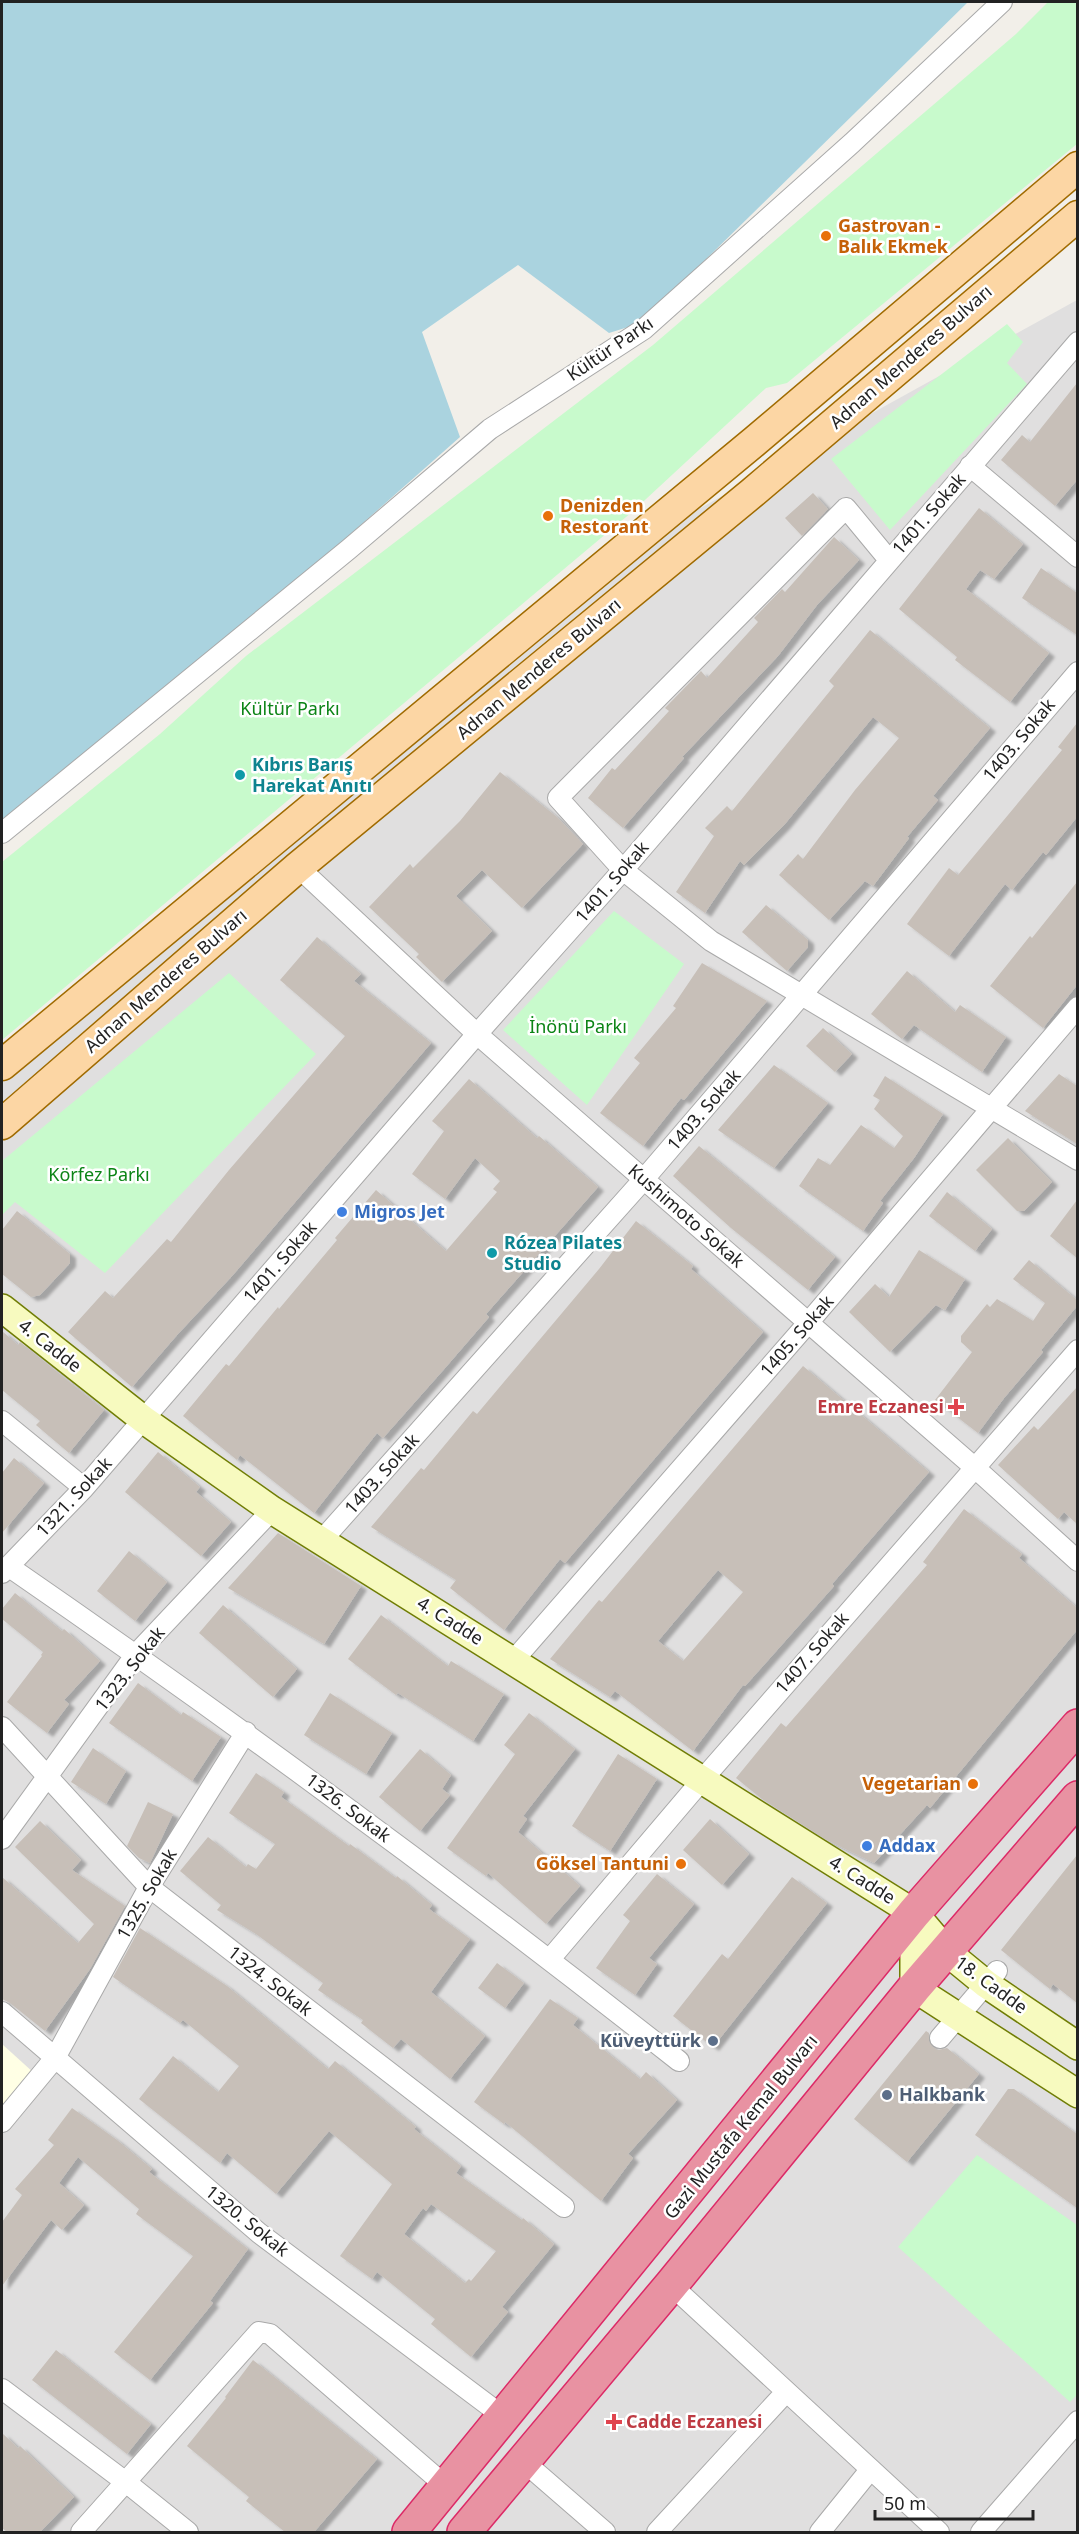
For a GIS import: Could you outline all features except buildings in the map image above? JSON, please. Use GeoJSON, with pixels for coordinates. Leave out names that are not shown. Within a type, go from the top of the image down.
{"type":"FeatureCollection","features":[{"type":"Feature","properties":{"kind":"highway","name":"Gazi Mustafa Kemal Bulvarı"},"geometry":{"type":"LineString","coordinates":[[409,2532],[914,1913],[1077,1726]]}},
{"type":"Feature","properties":{"kind":"highway"},"geometry":{"type":"LineString","coordinates":[[464,2532],[671,2285],[914,1988],[1077,1798]]}},
{"type":"Feature","properties":{"kind":"main road","name":"Adnan Menderes Bulvarı"},"geometry":{"type":"LineString","coordinates":[[2,1065],[755,441],[1077,167]]}},
{"type":"Feature","properties":{"kind":"main road","name":"Adnan Menderes Bulvarı"},"geometry":{"type":"LineString","coordinates":[[2,1124],[298,867],[752,493],[1077,216]]}},
{"type":"Feature","properties":{"kind":"street","name":"Kültür Parkı"},"geometry":{"type":"LineString","coordinates":[[2,833],[350,549],[490,429],[644,328],[852,143],[1002,2]]}},
{"type":"Feature","properties":{"kind":"street","name":"1401. Sokak"},"geometry":{"type":"LineString","coordinates":[[144,1420],[477,1034],[623,870],[1077,342]]}},
{"type":"Feature","properties":{"kind":"street"},"geometry":{"type":"LineString","coordinates":[[970,466],[1077,557]]}},
{"type":"Feature","properties":{"kind":"street"},"geometry":{"type":"LineString","coordinates":[[889,560],[846,508],[558,798],[623,870],[711,941],[1077,1160]]}},
{"type":"Feature","properties":{"kind":"street","name":"1403. Sokak"},"geometry":{"type":"LineString","coordinates":[[322,1540],[644,1179],[1077,672]]}},
{"type":"Feature","properties":{"kind":"street","name":"Kushimoto Sokak"},"geometry":{"type":"LineString","coordinates":[[298,867],[477,1034],[974,1467],[1077,1561]]}},
{"type":"Feature","properties":{"kind":"street","name":"1405. Sokak"},"geometry":{"type":"LineString","coordinates":[[513,1661],[808,1323],[1077,1007]]}},
{"type":"Feature","properties":{"kind":"street","name":"4. Cadde"},"geometry":{"type":"LineString","coordinates":[[2,1308],[144,1420],[272,1510],[914,1913]]}},
{"type":"Feature","properties":{"kind":"street","name":"1407. Sokak"},"geometry":{"type":"LineString","coordinates":[[550,1959],[702,1780],[1077,1350]]}},
{"type":"Feature","properties":{"kind":"street","name":"1321. Sokak"},"geometry":{"type":"LineString","coordinates":[[5,1570],[84,1488],[144,1420]]}},
{"type":"Feature","properties":{"kind":"street"},"geometry":{"type":"LineString","coordinates":[[2,1421],[84,1488]]}},
{"type":"Feature","properties":{"kind":"street","name":"1323. Sokak"},"geometry":{"type":"LineString","coordinates":[[2,1839],[136,1654],[272,1510]]}},
{"type":"Feature","properties":{"kind":"street","name":"1326. Sokak"},"geometry":{"type":"LineString","coordinates":[[5,1570],[136,1654],[246,1732],[550,1959],[679,2061]]}},
{"type":"Feature","properties":{"kind":"street","name":"1324. Sokak"},"geometry":{"type":"LineString","coordinates":[[2,1728],[149,1887],[564,2207]]}},
{"type":"Feature","properties":{"kind":"street","name":"1325. Sokak"},"geometry":{"type":"LineString","coordinates":[[2,2122],[55,2058],[149,1887],[246,1732]]}},
{"type":"Feature","properties":{"kind":"street"},"geometry":{"type":"LineString","coordinates":[[914,1913],[914,1988],[1077,2094]]}},
{"type":"Feature","properties":{"kind":"street","name":"18. Cadde"},"geometry":{"type":"LineString","coordinates":[[914,1913],[947,1952],[992,1977],[1077,2046]]}},
{"type":"Feature","properties":{"kind":"street"},"geometry":{"type":"LineString","coordinates":[[940,2038],[992,1977]]}},
{"type":"Feature","properties":{"kind":"street","name":"1320. Sokak"},"geometry":{"type":"LineString","coordinates":[[2,2012],[259,2233],[504,2417]]}},
{"type":"Feature","properties":{"kind":"street"},"geometry":{"type":"LineString","coordinates":[[671,2285],[939,2532]]}},
{"type":"Feature","properties":{"kind":"street"},"geometry":{"type":"LineString","coordinates":[[81,2532],[259,2332],[270,2334],[447,2487]]}},
{"type":"Feature","properties":{"kind":"street"},"geometry":{"type":"LineString","coordinates":[[2,2389],[127,2482],[188,2532]]}},
{"type":"Feature","properties":{"kind":"street"},"geometry":{"type":"LineString","coordinates":[[657,2532],[786,2392]]}},
{"type":"Feature","properties":{"kind":"street"},"geometry":{"type":"LineString","coordinates":[[981,2532],[1077,2421]]}},
{"type":"Feature","properties":{"kind":"street"},"geometry":{"type":"LineString","coordinates":[[524,2461],[605,2532]]}},
{"type":"Feature","properties":{"kind":"street"},"geometry":{"type":"LineString","coordinates":[[820,2532],[870,2470]]}},
{"type":"Feature","properties":{"kind":"shaded area"},"geometry":{"type":"Polygon","coordinates":[[[1077,300],[1077,2532],[2,2532],[2,1071],[639,542],[1077,300]]]}},
{"type":"Feature","properties":{"kind":"shaded area"},"geometry":{"type":"Polygon","coordinates":[[[2,2044],[34,2073],[2,2112],[2,2044]]]}},
{"type":"Feature","properties":{"kind":"green space","name":"Kültür Parkı"},"geometry":{"type":"Polygon","coordinates":[[[1048,2],[1077,2],[1077,144],[787,383],[766,388],[632,512],[2,1040],[2,862],[160,734],[246,656],[653,345],[1016,34],[1048,2]]]}},
{"type":"Feature","properties":{"kind":"green space"},"geometry":{"type":"Polygon","coordinates":[[[1007,324],[1023,342],[1007,363],[1027,384],[890,530],[831,459],[1007,324]]]}},
{"type":"Feature","properties":{"kind":"green space","name":"İnönü Parkı"},"geometry":{"type":"Polygon","coordinates":[[[614,911],[684,964],[587,1105],[503,1030],[614,911]]]}},
{"type":"Feature","properties":{"kind":"green space","name":"Körfez Parkı"},"geometry":{"type":"Polygon","coordinates":[[[229,973],[316,1054],[105,1273],[15,1202],[2,1215],[2,1161],[229,973]]]}},
{"type":"Feature","properties":{"kind":"green space"},"geometry":{"type":"Polygon","coordinates":[[[977,2155],[1077,2225],[1078,2394],[1070,2402],[898,2247],[977,2155]]]}},
{"type":"Feature","properties":{"kind":"water"},"geometry":{"type":"Polygon","coordinates":[[[2,2],[968,2],[641,323],[609,333],[518,265],[422,332],[460,437],[337,546],[2,821],[2,2]]]}},
{"type":"Feature","properties":{"kind":"place","name":"Gastrovan - Balık Ekmek"},"geometry":{"type":"Point","coordinates":[826,236]}},
{"type":"Feature","properties":{"kind":"place","name":"Denizden Restorant"},"geometry":{"type":"Point","coordinates":[548,516]}},
{"type":"Feature","properties":{"kind":"place","name":"Kıbrıs Barış Harekat Anıtı"},"geometry":{"type":"Point","coordinates":[240,775]}},
{"type":"Feature","properties":{"kind":"place","name":"Migros Jet"},"geometry":{"type":"Point","coordinates":[342,1212]}},
{"type":"Feature","properties":{"kind":"place","name":"Rózea Pilates Studio"},"geometry":{"type":"Point","coordinates":[492,1253]}},
{"type":"Feature","properties":{"kind":"place","name":"Emre Eczanesi"},"geometry":{"type":"Point","coordinates":[956,1407]}},
{"type":"Feature","properties":{"kind":"place","name":"Vegetarian"},"geometry":{"type":"Point","coordinates":[973,1784]}},
{"type":"Feature","properties":{"kind":"place","name":"Addax"},"geometry":{"type":"Point","coordinates":[867,1846]}},
{"type":"Feature","properties":{"kind":"place","name":"Göksel Tantuni"},"geometry":{"type":"Point","coordinates":[681,1864]}},
{"type":"Feature","properties":{"kind":"place","name":"Küveyttürk"},"geometry":{"type":"Point","coordinates":[713,2041]}},
{"type":"Feature","properties":{"kind":"place","name":"Halkbank"},"geometry":{"type":"Point","coordinates":[887,2095]}},
{"type":"Feature","properties":{"kind":"place","name":"Cadde Eczanesi"},"geometry":{"type":"Point","coordinates":[614,2422]}}]}
